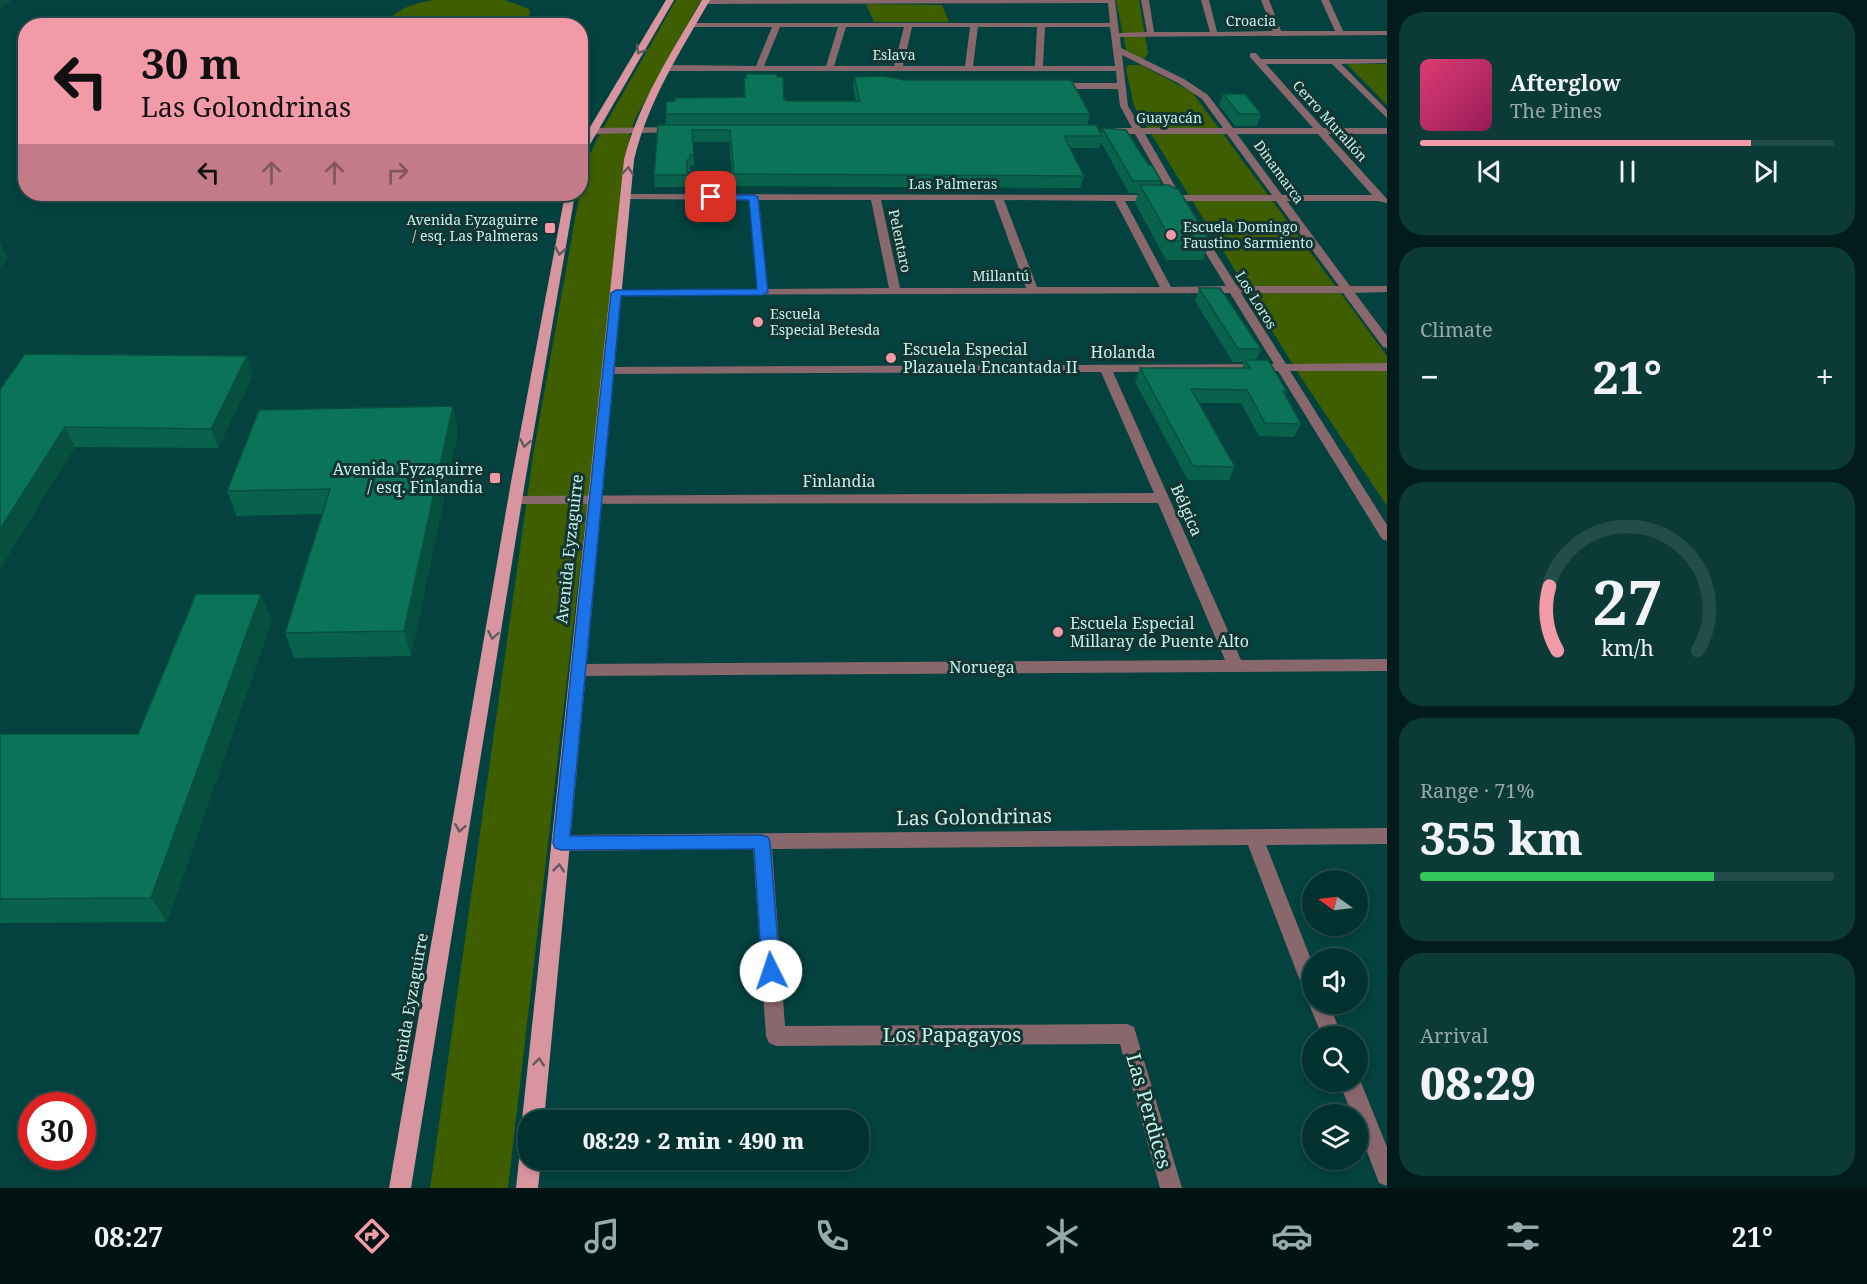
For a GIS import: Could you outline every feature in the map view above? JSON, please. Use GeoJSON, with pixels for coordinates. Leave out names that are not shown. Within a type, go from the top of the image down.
{"type":"FeatureCollection","features":[{"type":"Feature","properties":{"kind":"main road"},"geometry":{"type":"LineString","coordinates":[[588,138],[670,0]]}},
{"type":"Feature","properties":{"kind":"main road","name":"Avenida Eyzaguirre"},"geometry":{"type":"LineString","coordinates":[[534,1110],[629,160],[637,130],[705,1]]}},
{"type":"Feature","properties":{"kind":"main road","name":"Avenida Eyzaguirre"},"geometry":{"type":"LineString","coordinates":[[400,1188],[515,501],[569,201]]}},
{"type":"Feature","properties":{"kind":"main road"},"geometry":{"type":"LineString","coordinates":[[527,1188],[529,1170]]}},
{"type":"Feature","properties":{"kind":"street"},"geometry":{"type":"LineString","coordinates":[[1145,0],[1151,35]]}},
{"type":"Feature","properties":{"kind":"street"},"geometry":{"type":"LineString","coordinates":[[1205,0],[1214,34]]}},
{"type":"Feature","properties":{"kind":"street"},"geometry":{"type":"LineString","coordinates":[[1265,0],[1278,34]]}},
{"type":"Feature","properties":{"kind":"street"},"geometry":{"type":"LineString","coordinates":[[1325,0],[1340,34]]}},
{"type":"Feature","properties":{"kind":"street"},"geometry":{"type":"LineString","coordinates":[[705,1],[1111,1],[1124,106],[1187,215]]}},
{"type":"Feature","properties":{"kind":"street","name":"Croacia"},"geometry":{"type":"LineString","coordinates":[[692,25],[1041,25],[1116,30],[1151,35],[1387,33]]}},
{"type":"Feature","properties":{"kind":"street"},"geometry":{"type":"LineString","coordinates":[[759,68],[777,25]]}},
{"type":"Feature","properties":{"kind":"street"},"geometry":{"type":"LineString","coordinates":[[829,68],[843,25]]}},
{"type":"Feature","properties":{"kind":"street"},"geometry":{"type":"LineString","coordinates":[[898,68],[909,25]]}},
{"type":"Feature","properties":{"kind":"street"},"geometry":{"type":"LineString","coordinates":[[969,69],[974,25]]}},
{"type":"Feature","properties":{"kind":"street"},"geometry":{"type":"LineString","coordinates":[[1039,69],[1041,25]]}},
{"type":"Feature","properties":{"kind":"street","name":"Dinamarca"},"geometry":{"type":"LineString","coordinates":[[1118,50],[1197,90],[1230,131],[1387,344]]}},
{"type":"Feature","properties":{"kind":"street","name":"Cerro Murallón"},"geometry":{"type":"LineString","coordinates":[[1334,61],[1256,58],[1384,201]]}},
{"type":"Feature","properties":{"kind":"street"},"geometry":{"type":"LineString","coordinates":[[1334,61],[1387,61]]}},
{"type":"Feature","properties":{"kind":"street"},"geometry":{"type":"LineString","coordinates":[[1334,61],[1387,115]]}},
{"type":"Feature","properties":{"kind":"street","name":"Eslava"},"geometry":{"type":"LineString","coordinates":[[668,68],[1120,69]]}},
{"type":"Feature","properties":{"kind":"street"},"geometry":{"type":"LineString","coordinates":[[1050,86],[1121,86]]}},
{"type":"Feature","properties":{"kind":"street"},"geometry":{"type":"LineString","coordinates":[[592,131],[693,130]]}},
{"type":"Feature","properties":{"kind":"street","name":"Guayacán"},"geometry":{"type":"LineString","coordinates":[[1103,131],[1387,131]]}},
{"type":"Feature","properties":{"kind":"street","name":"Las Palmeras"},"geometry":{"type":"LineString","coordinates":[[626,197],[1279,198],[1384,201]]}},
{"type":"Feature","properties":{"kind":"street"},"geometry":{"type":"LineString","coordinates":[[754,197],[763,292]]}},
{"type":"Feature","properties":{"kind":"street","name":"Pelentaro"},"geometry":{"type":"LineString","coordinates":[[876,198],[895,291]]}},
{"type":"Feature","properties":{"kind":"street"},"geometry":{"type":"LineString","coordinates":[[998,198],[1033,291]]}},
{"type":"Feature","properties":{"kind":"street"},"geometry":{"type":"LineString","coordinates":[[1119,198],[1167,290]]}},
{"type":"Feature","properties":{"kind":"street","name":"Los Loros"},"geometry":{"type":"LineString","coordinates":[[1193,224],[1387,536]]}},
{"type":"Feature","properties":{"kind":"street","name":"Millantú"},"geometry":{"type":"LineString","coordinates":[[616,293],[1387,289]]}},
{"type":"Feature","properties":{"kind":"street","name":"Holanda"},"geometry":{"type":"LineString","coordinates":[[608,371],[1387,367]]}},
{"type":"Feature","properties":{"kind":"street","name":"Bélgica"},"geometry":{"type":"LineString","coordinates":[[1106,369],[1236,666]]}},
{"type":"Feature","properties":{"kind":"street","name":"Finlandia"},"geometry":{"type":"LineString","coordinates":[[515,501],[1162,498]]}},
{"type":"Feature","properties":{"kind":"street","name":"Noruega"},"geometry":{"type":"LineString","coordinates":[[578,670],[1387,665]]}},
{"type":"Feature","properties":{"kind":"street","name":"Las Golondrinas"},"geometry":{"type":"LineString","coordinates":[[561,843],[1387,836]]}},
{"type":"Feature","properties":{"kind":"street"},"geometry":{"type":"LineString","coordinates":[[1254,837],[1302,960]]}},
{"type":"Feature","properties":{"kind":"street","name":"Los Papagayos"},"geometry":{"type":"LineString","coordinates":[[762,842],[776,1036],[1127,1034]]}},
{"type":"Feature","properties":{"kind":"street","name":"Las Perdices"},"geometry":{"type":"LineString","coordinates":[[1127,1034],[1171,1188]]}},
{"type":"Feature","properties":{"kind":"street"},"geometry":{"type":"LineString","coordinates":[[1354,1092],[1387,1175]]}},
{"type":"Feature","properties":{"kind":"green space"},"geometry":{"type":"Polygon","coordinates":[[[435,0],[505,0],[529,9],[530,14],[528,18],[390,18],[406,7],[435,0]]]}},
{"type":"Feature","properties":{"kind":"green space"},"geometry":{"type":"Polygon","coordinates":[[[676,0],[701,0],[635,119],[630,135],[508,1188],[430,1188],[533,456],[578,201],[588,201],[588,159],[676,0]]]}},
{"type":"Feature","properties":{"kind":"green space"},"geometry":{"type":"Polygon","coordinates":[[[1116,0],[1139,0],[1148,53],[1143,60],[1126,50],[1116,0]]]}},
{"type":"Feature","properties":{"kind":"green space"},"geometry":{"type":"Polygon","coordinates":[[[866,4],[942,5],[949,22],[874,22],[866,4]]]}},
{"type":"Feature","properties":{"kind":"green space"},"geometry":{"type":"Polygon","coordinates":[[[1347,64],[1387,64],[1387,105],[1347,64]]]}},
{"type":"Feature","properties":{"kind":"green space"},"geometry":{"type":"Polygon","coordinates":[[[1128,65],[1141,65],[1192,92],[1387,356],[1387,506],[1300,376],[1134,106],[1126,69],[1128,65]]]}},
{"type":"Feature","properties":{"kind":"building"},"geometry":{"type":"Polygon","coordinates":[[[746,74],[776,74],[777,77],[783,77],[784,100],[789,101],[860,101],[854,77],[883,76],[904,80],[1071,80],[1090,114],[666,114],[666,102],[675,101],[675,98],[745,97],[744,78],[747,78],[746,74]]]}},
{"type":"Feature","properties":{"kind":"building"},"geometry":{"type":"Polygon","coordinates":[[[1223,94],[1245,94],[1261,114],[1239,114],[1223,94]]]}},
{"type":"Feature","properties":{"kind":"building"},"geometry":{"type":"Polygon","coordinates":[[[658,125],[1096,125],[1102,136],[1064,136],[1084,176],[734,174],[730,130],[692,130],[694,154],[690,154],[690,160],[687,160],[687,175],[654,175],[658,125]]]}},
{"type":"Feature","properties":{"kind":"building"},"geometry":{"type":"Polygon","coordinates":[[[1102,128],[1126,130],[1161,181],[1133,181],[1102,128]]]}},
{"type":"Feature","properties":{"kind":"building"},"geometry":{"type":"Polygon","coordinates":[[[1140,185],[1169,185],[1179,190],[1210,241],[1172,241],[1140,185]]]}},
{"type":"Feature","properties":{"kind":"building"},"geometry":{"type":"Polygon","coordinates":[[[1199,288],[1220,288],[1261,349],[1238,349],[1199,288]]]}},
{"type":"Feature","properties":{"kind":"building"},"geometry":{"type":"Polygon","coordinates":[[[25,354],[247,356],[211,429],[65,427],[0,529],[0,389],[25,354]]]}},
{"type":"Feature","properties":{"kind":"building"},"geometry":{"type":"Polygon","coordinates":[[[1245,360],[1268,360],[1287,391],[1283,391],[1301,424],[1265,423],[1247,390],[1191,389],[1235,467],[1193,466],[1140,368],[1250,368],[1245,360]]]}},
{"type":"Feature","properties":{"kind":"building"},"geometry":{"type":"Polygon","coordinates":[[[453,406],[404,631],[285,633],[330,489],[227,491],[259,410],[453,406]]]}},
{"type":"Feature","properties":{"kind":"building"},"geometry":{"type":"Polygon","coordinates":[[[196,594],[261,594],[151,898],[0,899],[0,734],[138,734],[196,594]]]}},
{"type":"Feature","properties":{"kind":"place","name":"Avenida Eyzaguirre / esq. Las Palmeras"},"geometry":{"type":"Point","coordinates":[550,228]}},
{"type":"Feature","properties":{"kind":"place","name":"Escuela Domingo Faustino Sarmiento"},"geometry":{"type":"Point","coordinates":[1171,235]}},
{"type":"Feature","properties":{"kind":"place","name":"Escuela Especial Betesda"},"geometry":{"type":"Point","coordinates":[758,322]}},
{"type":"Feature","properties":{"kind":"place","name":"Escuela Especial Plazauela Encantada II"},"geometry":{"type":"Point","coordinates":[891,358]}},
{"type":"Feature","properties":{"kind":"place","name":"Avenida Eyzaguirre / esq. Finlandia"},"geometry":{"type":"Point","coordinates":[495,478]}},
{"type":"Feature","properties":{"kind":"place","name":"Escuela Especial Millaray de Puente Alto"},"geometry":{"type":"Point","coordinates":[1058,632]}},
{"type":"Feature","properties":{"kind":"route"},"geometry":{"type":"LineString","coordinates":[[711,197],[754,197],[763,292],[616,293],[561,843],[762,842],[771,971]]}}]}
